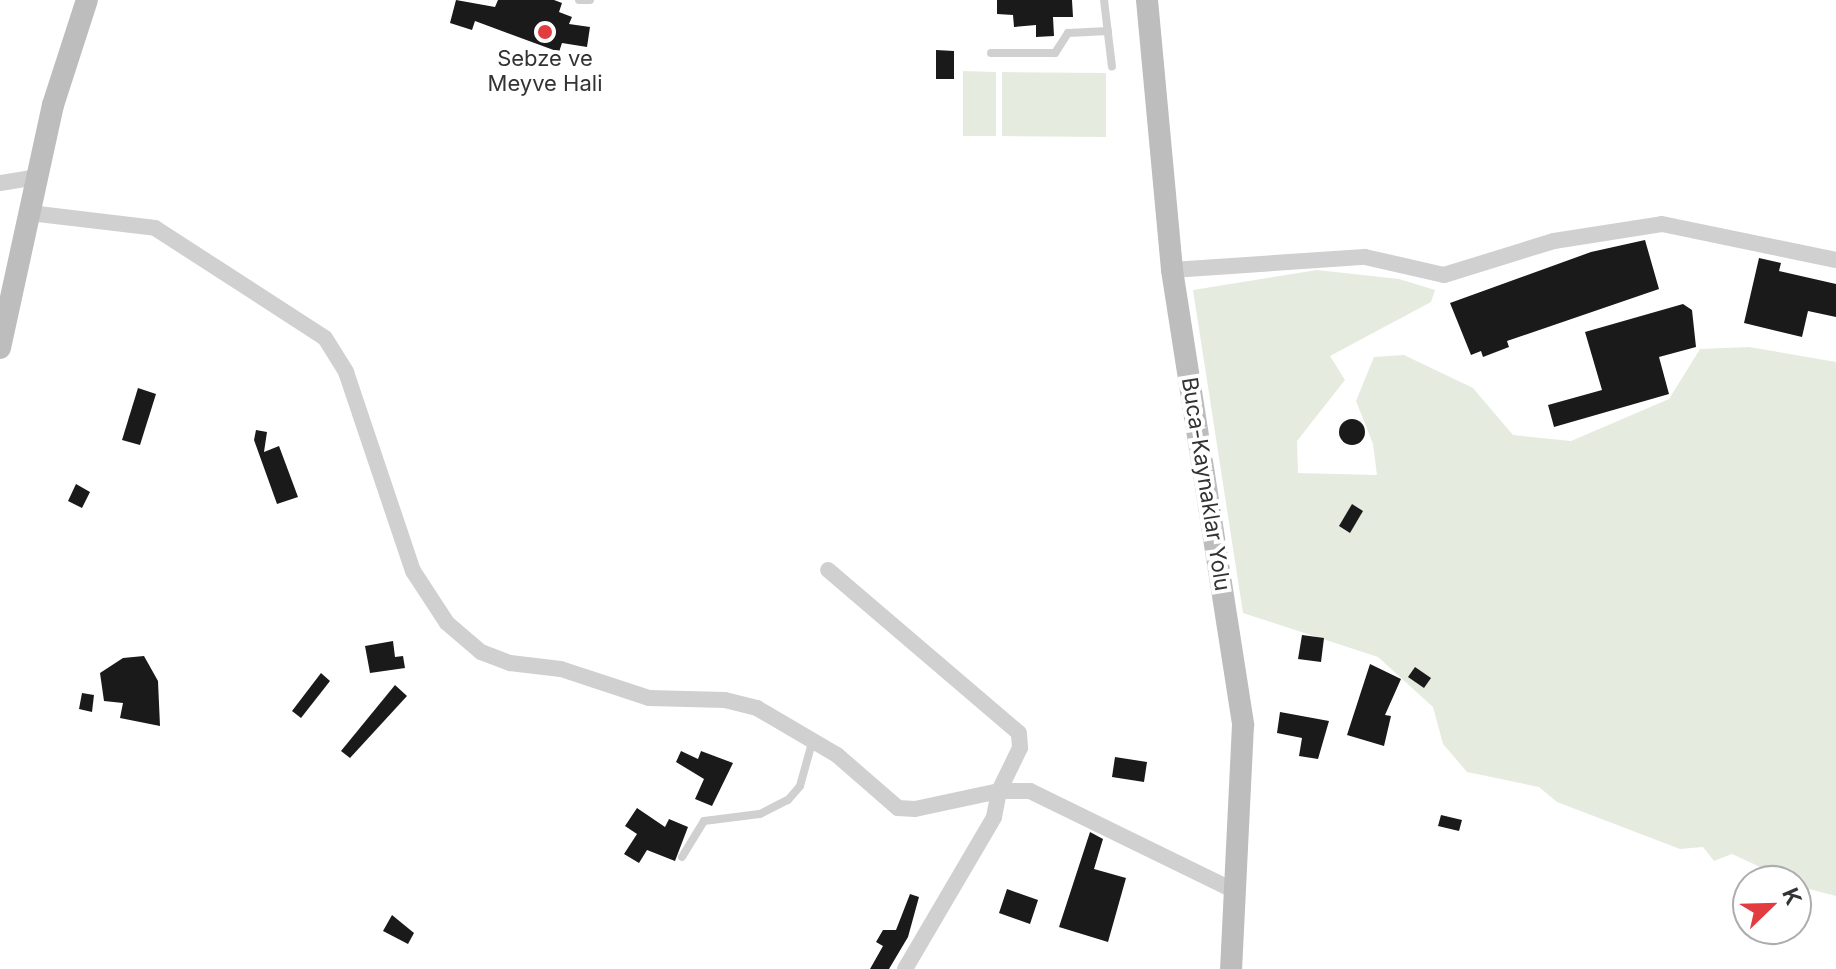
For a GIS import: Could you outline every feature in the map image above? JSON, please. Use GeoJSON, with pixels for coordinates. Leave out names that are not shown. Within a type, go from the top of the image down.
{"type":"FeatureCollection","features":[{"type":"Feature","properties":{"kind":"street"},"geometry":{"type":"LineString","coordinates":[[0,348],[53,105],[87,0]]}},
{"type":"Feature","properties":{"kind":"street","name":"Buca-Kaynaklar Yolu"},"geometry":{"type":"LineString","coordinates":[[1147,0],[1172,270],[1243,725],[1231,969]]}},
{"type":"Feature","properties":{"kind":"street"},"geometry":{"type":"LineString","coordinates":[[0,183],[37,177]]}},
{"type":"Feature","properties":{"kind":"street"},"geometry":{"type":"LineString","coordinates":[[30,213],[155,228],[325,338],[346,372],[413,571],[447,623],[481,652],[510,663],[561,669],[649,698],[741,703],[773,714],[813,739],[898,808],[915,809],[999,791],[1030,791],[1233,890]]}},
{"type":"Feature","properties":{"kind":"street"},"geometry":{"type":"LineString","coordinates":[[1172,270],[1365,257],[1444,275],[1554,241],[1662,224],[1836,260]]}},
{"type":"Feature","properties":{"kind":"street"},"geometry":{"type":"LineString","coordinates":[[828,570],[1019,733],[1020,748],[999,791],[994,817],[905,969]]}},
{"type":"Feature","properties":{"kind":"lane"},"geometry":{"type":"LineString","coordinates":[[579,0],[590,0]]}},
{"type":"Feature","properties":{"kind":"lane"},"geometry":{"type":"LineString","coordinates":[[1104,0],[1112,67]]}},
{"type":"Feature","properties":{"kind":"lane"},"geometry":{"type":"LineString","coordinates":[[991,53],[1055,53],[1068,33],[1108,31]]}},
{"type":"Feature","properties":{"kind":"lane"},"geometry":{"type":"LineString","coordinates":[[682,857],[704,821],[760,814],[788,800],[800,786],[813,739]]}},
{"type":"Feature","properties":{"kind":"shaded area"},"geometry":{"type":"Polygon","coordinates":[[[963,71],[996,72],[996,136],[963,136],[963,71]]]}},
{"type":"Feature","properties":{"kind":"shaded area"},"geometry":{"type":"Polygon","coordinates":[[[1002,72],[1106,73],[1106,137],[1002,136],[1002,72]]]}},
{"type":"Feature","properties":{"kind":"shaded area"},"geometry":{"type":"Polygon","coordinates":[[[1317,270],[1399,279],[1435,290],[1431,302],[1330,356],[1345,380],[1297,441],[1298,473],[1377,475],[1373,444],[1356,401],[1374,357],[1404,355],[1473,388],[1513,435],[1571,441],[1669,399],[1700,349],[1749,347],[1836,362],[1836,896],[1812,890],[1812,865],[1756,865],[1732,854],[1714,861],[1703,847],[1680,849],[1557,802],[1539,787],[1467,772],[1443,744],[1433,707],[1378,657],[1243,613],[1193,290],[1317,270]]]}},
{"type":"Feature","properties":{"kind":"building"},"geometry":{"type":"Polygon","coordinates":[[[456,0],[495,7],[498,0],[554,0],[562,3],[559,12],[572,17],[569,24],[590,27],[587,47],[562,43],[559,52],[475,21],[472,30],[450,23],[456,0]]]}},
{"type":"Feature","properties":{"kind":"building"},"geometry":{"type":"Polygon","coordinates":[[[997,0],[1072,0],[1073,17],[1053,17],[1054,36],[1036,37],[1036,25],[1014,27],[1013,15],[997,14],[997,0]]]}},
{"type":"Feature","properties":{"kind":"building"},"geometry":{"type":"Polygon","coordinates":[[[936,50],[954,51],[954,79],[936,79],[936,50]]]}},
{"type":"Feature","properties":{"kind":"building"},"geometry":{"type":"Polygon","coordinates":[[[1645,240],[1659,289],[1507,341],[1509,347],[1483,357],[1481,351],[1471,355],[1450,303],[1591,252],[1645,240]]]}},
{"type":"Feature","properties":{"kind":"building"},"geometry":{"type":"Polygon","coordinates":[[[1759,258],[1781,263],[1779,271],[1836,284],[1836,317],[1808,311],[1802,337],[1744,323],[1759,258]]]}},
{"type":"Feature","properties":{"kind":"building"},"geometry":{"type":"Polygon","coordinates":[[[1683,304],[1692,310],[1696,347],[1659,357],[1669,394],[1554,427],[1548,405],[1602,390],[1585,332],[1683,304]]]}},
{"type":"Feature","properties":{"kind":"building"},"geometry":{"type":"Polygon","coordinates":[[[138,388],[156,394],[140,445],[122,440],[138,388]]]}},
{"type":"Feature","properties":{"kind":"building"},"geometry":{"type":"Polygon","coordinates":[[[1352,419],[1361,423],[1365,432],[1361,441],[1352,445],[1343,441],[1339,432],[1343,423],[1352,419]]]}},
{"type":"Feature","properties":{"kind":"building"},"geometry":{"type":"Polygon","coordinates":[[[256,430],[267,432],[264,452],[279,446],[298,497],[277,504],[254,440],[256,430]]]}},
{"type":"Feature","properties":{"kind":"building"},"geometry":{"type":"Polygon","coordinates":[[[76,484],[90,492],[82,508],[68,501],[76,484]]]}},
{"type":"Feature","properties":{"kind":"building"},"geometry":{"type":"Polygon","coordinates":[[[1352,504],[1363,511],[1350,533],[1339,526],[1352,504]]]}},
{"type":"Feature","properties":{"kind":"building"},"geometry":{"type":"Polygon","coordinates":[[[1302,635],[1324,638],[1321,662],[1298,659],[1302,635]]]}},
{"type":"Feature","properties":{"kind":"building"},"geometry":{"type":"Polygon","coordinates":[[[393,641],[395,657],[403,656],[405,668],[370,673],[365,646],[393,641]]]}},
{"type":"Feature","properties":{"kind":"building"},"geometry":{"type":"Polygon","coordinates":[[[144,656],[158,681],[160,726],[120,718],[123,703],[104,701],[100,673],[123,658],[144,656]]]}},
{"type":"Feature","properties":{"kind":"building"},"geometry":{"type":"Polygon","coordinates":[[[1370,664],[1401,679],[1385,715],[1391,716],[1384,746],[1347,735],[1370,664]]]}},
{"type":"Feature","properties":{"kind":"building"},"geometry":{"type":"Polygon","coordinates":[[[1415,667],[1431,678],[1424,688],[1408,677],[1415,667]]]}},
{"type":"Feature","properties":{"kind":"building"},"geometry":{"type":"Polygon","coordinates":[[[321,673],[330,681],[301,718],[292,711],[321,673]]]}},
{"type":"Feature","properties":{"kind":"building"},"geometry":{"type":"Polygon","coordinates":[[[395,685],[407,696],[350,758],[341,751],[395,685]]]}},
{"type":"Feature","properties":{"kind":"building"},"geometry":{"type":"Polygon","coordinates":[[[82,693],[94,695],[92,712],[79,709],[82,693]]]}},
{"type":"Feature","properties":{"kind":"building"},"geometry":{"type":"Polygon","coordinates":[[[1280,712],[1329,721],[1318,759],[1299,756],[1302,738],[1277,733],[1280,712]]]}},
{"type":"Feature","properties":{"kind":"building"},"geometry":{"type":"Polygon","coordinates":[[[681,751],[698,759],[701,751],[733,763],[712,806],[695,799],[704,779],[676,762],[681,751]]]}},
{"type":"Feature","properties":{"kind":"building"},"geometry":{"type":"Polygon","coordinates":[[[1115,757],[1147,762],[1144,782],[1112,777],[1115,757]]]}},
{"type":"Feature","properties":{"kind":"building"},"geometry":{"type":"Polygon","coordinates":[[[637,808],[665,827],[669,819],[688,827],[675,861],[647,850],[639,863],[624,854],[637,834],[625,826],[637,808]]]}},
{"type":"Feature","properties":{"kind":"building"},"geometry":{"type":"Polygon","coordinates":[[[1441,815],[1462,820],[1459,831],[1438,826],[1441,815]]]}},
{"type":"Feature","properties":{"kind":"building"},"geometry":{"type":"Polygon","coordinates":[[[1090,832],[1103,839],[1094,869],[1126,878],[1108,942],[1059,927],[1090,832]]]}},
{"type":"Feature","properties":{"kind":"building"},"geometry":{"type":"Polygon","coordinates":[[[1007,889],[1038,900],[1030,924],[999,913],[1007,889]]]}},
{"type":"Feature","properties":{"kind":"building"},"geometry":{"type":"Polygon","coordinates":[[[910,894],[919,897],[908,937],[889,969],[870,969],[883,946],[876,942],[883,930],[896,930],[910,894]]]}},
{"type":"Feature","properties":{"kind":"building"},"geometry":{"type":"Polygon","coordinates":[[[392,915],[414,933],[408,944],[383,931],[392,915]]]}},
{"type":"Feature","properties":{"kind":"place","name":"Sebze ve Meyve Hali"},"geometry":{"type":"Point","coordinates":[545,32]}}]}
